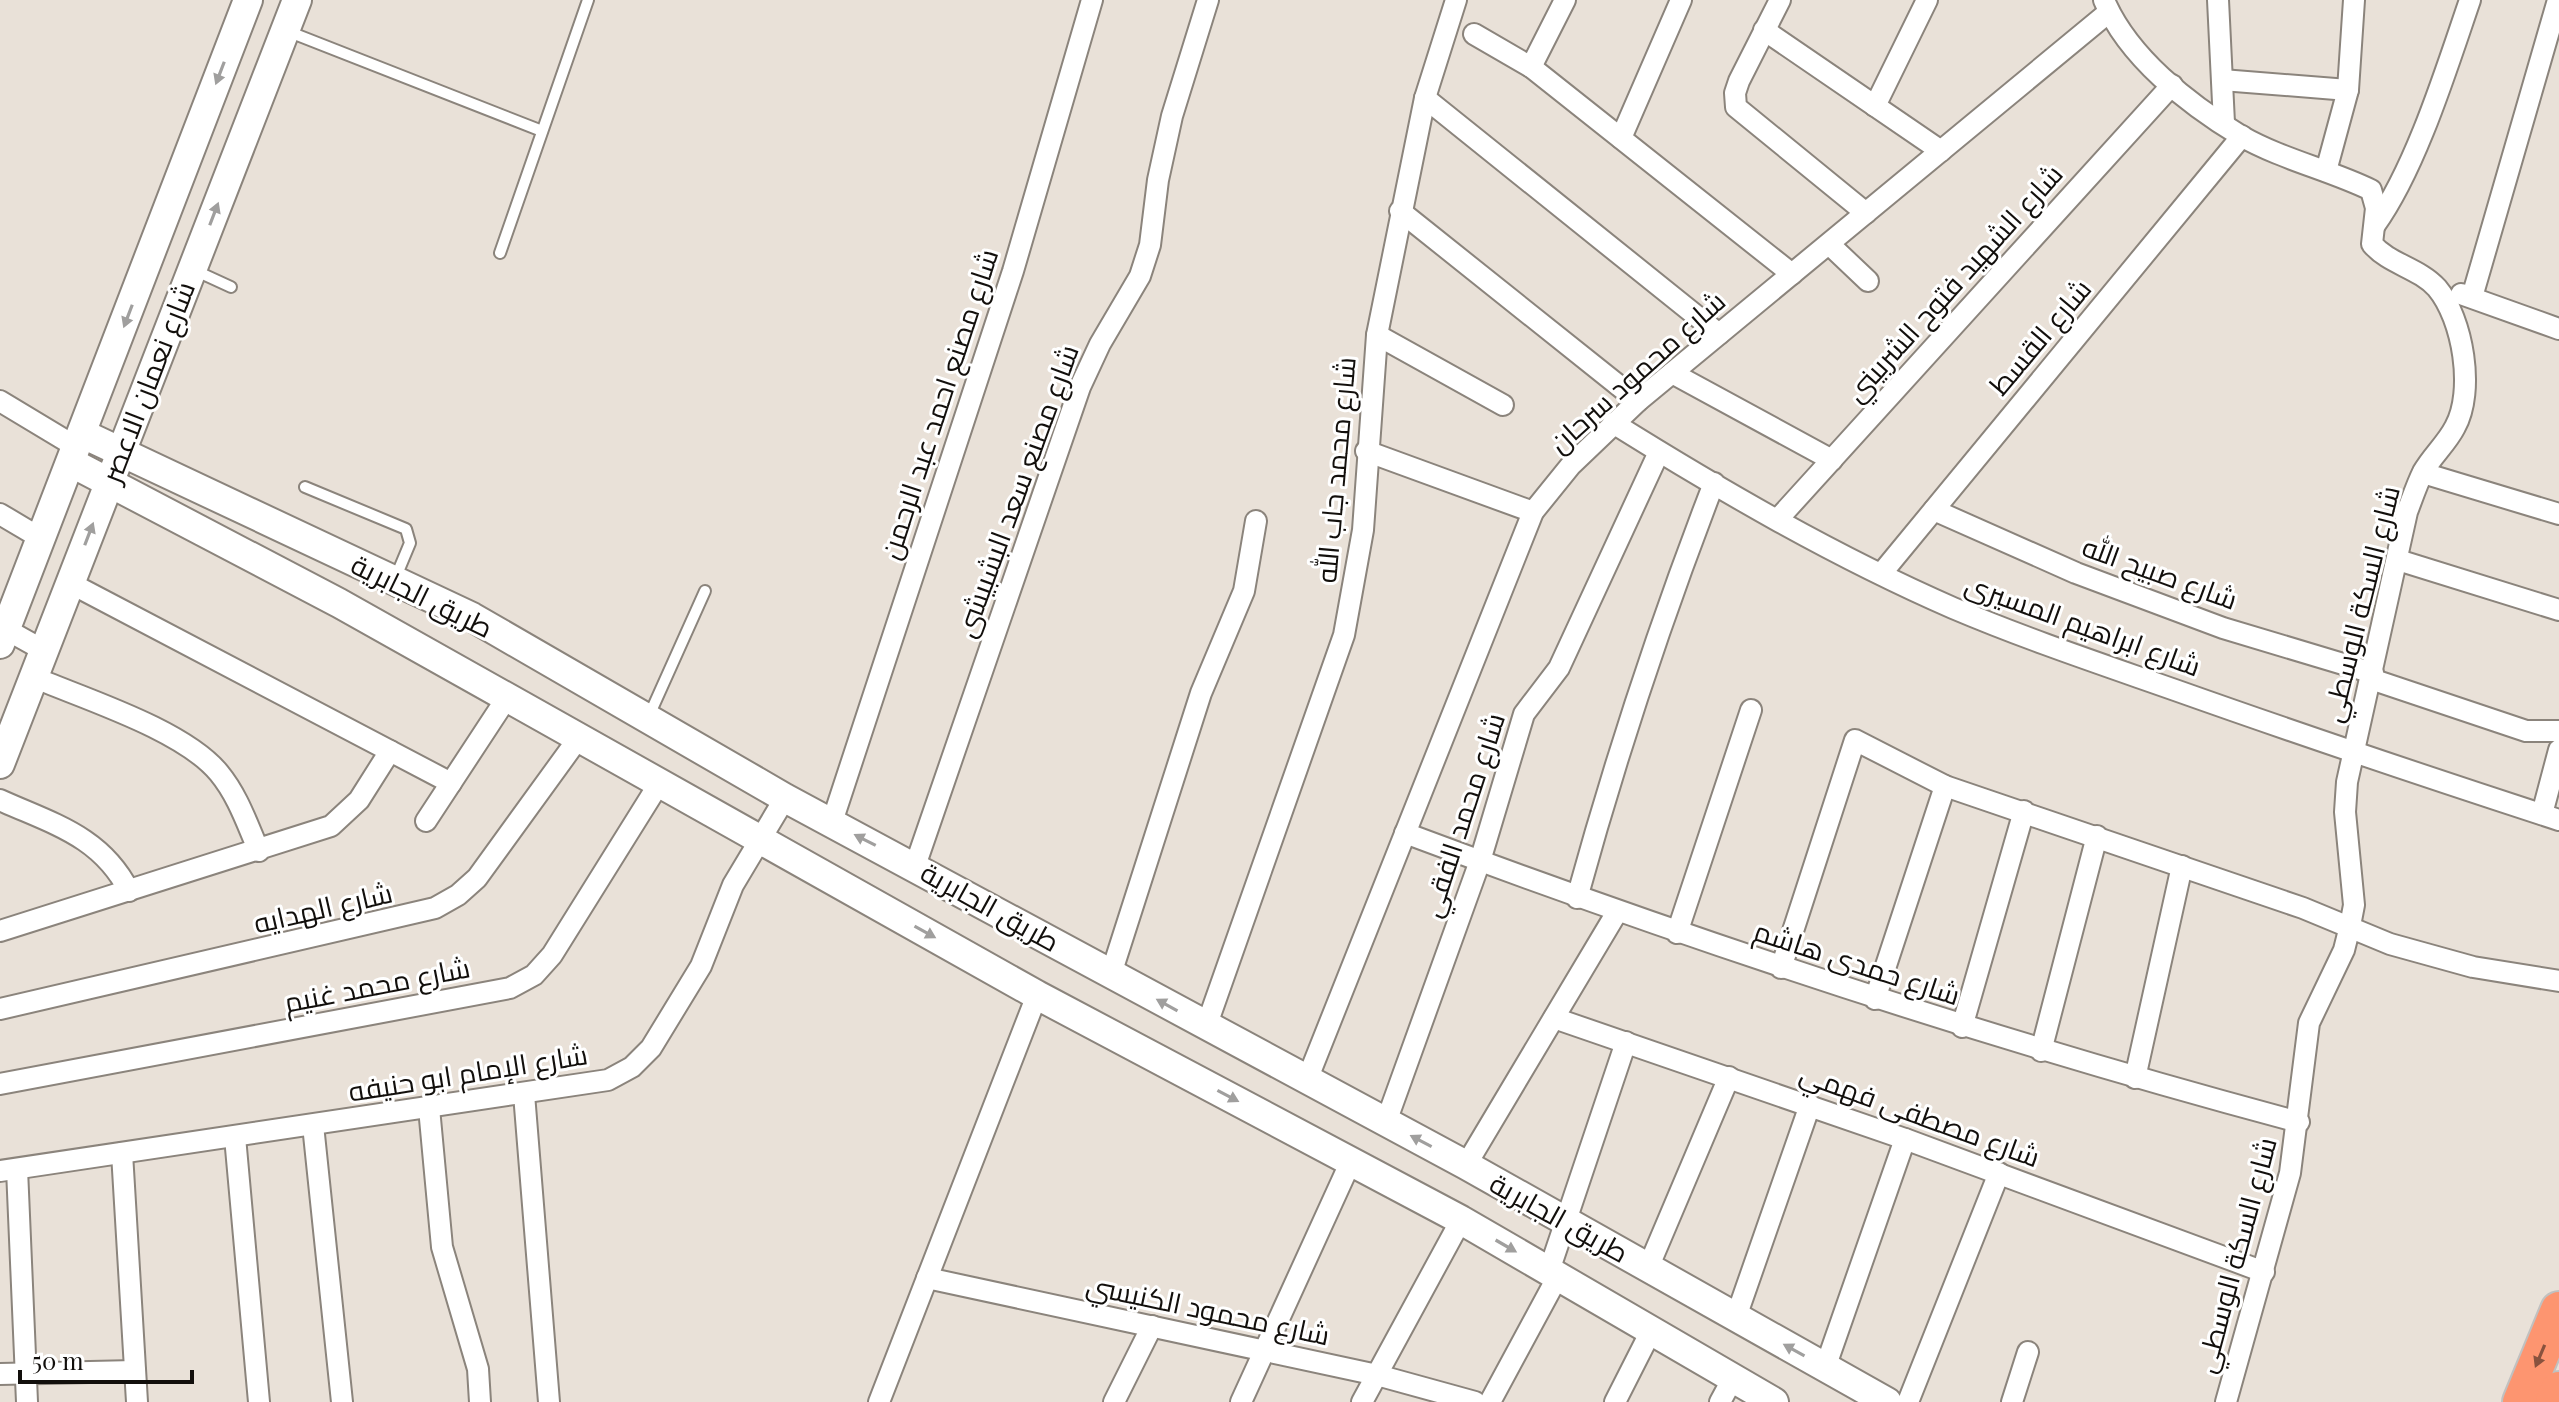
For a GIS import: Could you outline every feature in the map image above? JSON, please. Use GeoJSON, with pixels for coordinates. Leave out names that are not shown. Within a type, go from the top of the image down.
{"type":"FeatureCollection","features":[{"type":"Feature","properties":{"kind":"highway"},"geometry":{"type":"LineString","coordinates":[[2521,1402],[2559,1310]]}},
{"type":"Feature","properties":{"kind":"highway"},"geometry":{"type":"LineString","coordinates":[[2554,1402],[2559,1390]]}},
{"type":"Feature","properties":{"kind":"street","name":"شارع نعمان الاعصر"},"geometry":{"type":"LineString","coordinates":[[2,633],[78,448],[248,0]]}},
{"type":"Feature","properties":{"kind":"street","name":"شارع نعمان الاعصر"},"geometry":{"type":"LineString","coordinates":[[0,764],[8,714],[33,677],[297,0]]}},
{"type":"Feature","properties":{"kind":"street","name":"شارع مصنع احمد عبد الرحمن"},"geometry":{"type":"LineString","coordinates":[[832,822],[1013,271],[1092,0]]}},
{"type":"Feature","properties":{"kind":"street","name":"شارع مصنع سعد البشبيشى"},"geometry":{"type":"LineString","coordinates":[[915,866],[1080,387],[1140,276],[1150,245],[1164,148],[1208,0]]}},
{"type":"Feature","properties":{"kind":"street","name":"شارع محمد جاب الله"},"geometry":{"type":"LineString","coordinates":[[1206,1027],[1344,635],[1363,530],[1366,451],[1377,335],[1425,98],[1456,0]]}},
{"type":"Feature","properties":{"kind":"street"},"geometry":{"type":"LineString","coordinates":[[1531,67],[1565,0]]}},
{"type":"Feature","properties":{"kind":"street"},"geometry":{"type":"LineString","coordinates":[[1621,138],[1681,0]]}},
{"type":"Feature","properties":{"kind":"street"},"geometry":{"type":"LineString","coordinates":[[1780,0],[1735,93],[1736,107],[1866,213]]}},
{"type":"Feature","properties":{"kind":"street"},"geometry":{"type":"LineString","coordinates":[[1875,106],[1927,0]]}},
{"type":"Feature","properties":{"kind":"street"},"geometry":{"type":"LineString","coordinates":[[2218,0],[2224,123]]}},
{"type":"Feature","properties":{"kind":"street"},"geometry":{"type":"LineString","coordinates":[[2326,171],[2348,90],[2354,0]]}},
{"type":"Feature","properties":{"kind":"street"},"geometry":{"type":"LineString","coordinates":[[2370,231],[2391,203],[2443,78],[2470,0]]}},
{"type":"Feature","properties":{"kind":"street"},"geometry":{"type":"LineString","coordinates":[[2472,297],[2558,0]]}},
{"type":"Feature","properties":{"kind":"street"},"geometry":{"type":"LineString","coordinates":[[2106,6],[2136,52],[2172,85],[2242,136],[2371,190],[2376,208],[2370,231]]}},
{"type":"Feature","properties":{"kind":"street","name":"شارع محمود سرحان"},"geometry":{"type":"LineString","coordinates":[[1307,1080],[1533,512],[1571,465],[1613,423],[1941,151],[2106,6]]}},
{"type":"Feature","properties":{"kind":"street"},"geometry":{"type":"LineString","coordinates":[[1764,30],[1941,151]]}},
{"type":"Feature","properties":{"kind":"street"},"geometry":{"type":"LineString","coordinates":[[1474,34],[1531,67],[1792,274]]}},
{"type":"Feature","properties":{"kind":"street"},"geometry":{"type":"LineString","coordinates":[[2222,80],[2348,90]]}},
{"type":"Feature","properties":{"kind":"street","name":"شارع الشهيد فتوح الشربيني"},"geometry":{"type":"LineString","coordinates":[[1778,519],[2172,85]]}},
{"type":"Feature","properties":{"kind":"street"},"geometry":{"type":"LineString","coordinates":[[1425,98],[1719,334]]}},
{"type":"Feature","properties":{"kind":"street","name":"شارع القسط"},"geometry":{"type":"LineString","coordinates":[[1881,574],[2242,136]]}},
{"type":"Feature","properties":{"kind":"street"},"geometry":{"type":"LineString","coordinates":[[1400,211],[1638,401]]}},
{"type":"Feature","properties":{"kind":"street","name":"شارع السكة الوسطي"},"geometry":{"type":"LineString","coordinates":[[2226,1402],[2279,1223],[2299,1122],[2309,1023],[2344,950],[2350,926],[2353,880],[2345,812],[2354,753],[2407,512],[2423,473],[2455,429],[2463,408],[2465,386],[2458,324],[2436,287],[2377,250],[2372,244],[2370,231]]}},
{"type":"Feature","properties":{"kind":"street"},"geometry":{"type":"LineString","coordinates":[[1829,244],[1868,281]]}},
{"type":"Feature","properties":{"kind":"street"},"geometry":{"type":"LineString","coordinates":[[2436,287],[2559,329]]}},
{"type":"Feature","properties":{"kind":"street"},"geometry":{"type":"LineString","coordinates":[[1377,335],[1503,405]]}},
{"type":"Feature","properties":{"kind":"street"},"geometry":{"type":"LineString","coordinates":[[1672,373],[1832,460]]}},
{"type":"Feature","properties":{"kind":"street"},"geometry":{"type":"LineString","coordinates":[[0,401],[78,448]]}},
{"type":"Feature","properties":{"kind":"street","name":"شارع ابراهيم المسيرى"},"geometry":{"type":"LineString","coordinates":[[1613,423],[1714,483],[1881,574],[2025,637],[2354,753],[2550,817]]}},
{"type":"Feature","properties":{"kind":"street","name":"طريق الجابرية"},"geometry":{"type":"LineString","coordinates":[[78,448],[121,454],[472,617],[785,798],[1466,1165],[1887,1402]]}},
{"type":"Feature","properties":{"kind":"street","name":"طريق الجابرية"},"geometry":{"type":"LineString","coordinates":[[78,448],[109,482],[508,696],[1037,995],[1461,1220],[1651,1331],[1726,1390],[1774,1402]]}},
{"type":"Feature","properties":{"kind":"street"},"geometry":{"type":"LineString","coordinates":[[1366,451],[1533,512]]}},
{"type":"Feature","properties":{"kind":"street","name":"شارع محمد الفقي"},"geometry":{"type":"LineString","coordinates":[[1386,1122],[1480,861],[1524,714],[1559,668],[1659,452]]}},
{"type":"Feature","properties":{"kind":"street"},"geometry":{"type":"LineString","coordinates":[[2423,473],[2559,514]]}},
{"type":"Feature","properties":{"kind":"street"},"geometry":{"type":"LineString","coordinates":[[1577,898],[1647,660],[1714,483]]}},
{"type":"Feature","properties":{"kind":"street","name":"شارع صبيح الله"},"geometry":{"type":"LineString","coordinates":[[1934,510],[2076,573],[2164,606],[2526,731],[2559,731]]}},
{"type":"Feature","properties":{"kind":"street"},"geometry":{"type":"LineString","coordinates":[[0,514],[42,539]]}},
{"type":"Feature","properties":{"kind":"street"},"geometry":{"type":"LineString","coordinates":[[1111,974],[1201,693],[1244,591],[1256,521]]}},
{"type":"Feature","properties":{"kind":"street"},"geometry":{"type":"LineString","coordinates":[[2398,560],[2559,610]]}},
{"type":"Feature","properties":{"kind":"street"},"geometry":{"type":"LineString","coordinates":[[70,583],[451,783]]}},
{"type":"Feature","properties":{"kind":"street"},"geometry":{"type":"LineString","coordinates":[[2,633],[43,650]]}},
{"type":"Feature","properties":{"kind":"street"},"geometry":{"type":"LineString","coordinates":[[33,677],[191,748],[225,783],[239,804],[259,851]]}},
{"type":"Feature","properties":{"kind":"street"},"geometry":{"type":"LineString","coordinates":[[426,821],[508,696]]}},
{"type":"Feature","properties":{"kind":"street"},"geometry":{"type":"LineString","coordinates":[[1677,933],[1751,710]]}},
{"type":"Feature","properties":{"kind":"street","name":"شارع الهدايه"},"geometry":{"type":"LineString","coordinates":[[0,1009],[435,908],[458,895],[477,878],[580,736]]}},
{"type":"Feature","properties":{"kind":"street"},"geometry":{"type":"LineString","coordinates":[[1781,968],[1855,740],[1945,786],[2097,836],[2432,957],[2559,981]]}},
{"type":"Feature","properties":{"kind":"street"},"geometry":{"type":"LineString","coordinates":[[2550,817],[2559,750]]}},
{"type":"Feature","properties":{"kind":"street"},"geometry":{"type":"LineString","coordinates":[[0,931],[331,826],[359,800],[390,751]]}},
{"type":"Feature","properties":{"kind":"street","name":"شارع محمد غنيم"},"geometry":{"type":"LineString","coordinates":[[0,1084],[510,988],[534,975],[552,955],[660,782]]}},
{"type":"Feature","properties":{"kind":"street"},"geometry":{"type":"LineString","coordinates":[[1875,999],[1945,786]]}},
{"type":"Feature","properties":{"kind":"street","name":"شارع الإمام ابو حنيفه"},"geometry":{"type":"LineString","coordinates":[[9,1170],[608,1080],[632,1067],[651,1048],[701,966],[733,885],[785,798]]}},
{"type":"Feature","properties":{"kind":"street"},"geometry":{"type":"LineString","coordinates":[[0,800],[86,839],[105,853],[129,891]]}},
{"type":"Feature","properties":{"kind":"street"},"geometry":{"type":"LineString","coordinates":[[1962,1027],[2024,811]]}},
{"type":"Feature","properties":{"kind":"street","name":"شارع حمدى هاشم"},"geometry":{"type":"LineString","coordinates":[[1405,833],[1577,898],[1875,999],[2041,1051],[2299,1122]]}},
{"type":"Feature","properties":{"kind":"street"},"geometry":{"type":"LineString","coordinates":[[2041,1051],[2097,836]]}},
{"type":"Feature","properties":{"kind":"street"},"geometry":{"type":"LineString","coordinates":[[2135,1078],[2182,866]]}},
{"type":"Feature","properties":{"kind":"street"},"geometry":{"type":"LineString","coordinates":[[1466,1165],[1617,912]]}},
{"type":"Feature","properties":{"kind":"street"},"geometry":{"type":"LineString","coordinates":[[879,1402],[1037,995]]}},
{"type":"Feature","properties":{"kind":"street","name":"شارع مصطفى فهمي"},"geometry":{"type":"LineString","coordinates":[[1554,1018],[1810,1105],[2264,1272]]}},
{"type":"Feature","properties":{"kind":"street"},"geometry":{"type":"LineString","coordinates":[[1490,1402],[1554,1274],[1567,1222],[1626,1042]]}},
{"type":"Feature","properties":{"kind":"street"},"geometry":{"type":"LineString","coordinates":[[1648,1268],[1729,1077]]}},
{"type":"Feature","properties":{"kind":"street"},"geometry":{"type":"LineString","coordinates":[[524,1094],[549,1402]]}},
{"type":"Feature","properties":{"kind":"street"},"geometry":{"type":"LineString","coordinates":[[1736,1317],[1810,1105]]}},
{"type":"Feature","properties":{"kind":"street"},"geometry":{"type":"LineString","coordinates":[[429,1108],[442,1247],[478,1369],[480,1402]]}},
{"type":"Feature","properties":{"kind":"street"},"geometry":{"type":"LineString","coordinates":[[313,1125],[342,1402]]}},
{"type":"Feature","properties":{"kind":"street"},"geometry":{"type":"LineString","coordinates":[[235,1137],[259,1402]]}},
{"type":"Feature","properties":{"kind":"street"},"geometry":{"type":"LineString","coordinates":[[1825,1368],[1905,1139]]}},
{"type":"Feature","properties":{"kind":"street"},"geometry":{"type":"LineString","coordinates":[[122,1153],[137,1402]]}},
{"type":"Feature","properties":{"kind":"street"},"geometry":{"type":"LineString","coordinates":[[1241,1402],[1267,1351],[1351,1161]]}},
{"type":"Feature","properties":{"kind":"street"},"geometry":{"type":"LineString","coordinates":[[9,1170],[29,1376],[27,1402]]}},
{"type":"Feature","properties":{"kind":"street"},"geometry":{"type":"LineString","coordinates":[[1908,1402],[1999,1173]]}},
{"type":"Feature","properties":{"kind":"street"},"geometry":{"type":"LineString","coordinates":[[1362,1402],[1461,1220]]}},
{"type":"Feature","properties":{"kind":"street","name":"شارع محمود الكنيسي"},"geometry":{"type":"LineString","coordinates":[[927,1278],[1377,1375],[1475,1402]]}},
{"type":"Feature","properties":{"kind":"street"},"geometry":{"type":"LineString","coordinates":[[1114,1402],[1152,1326]]}},
{"type":"Feature","properties":{"kind":"street"},"geometry":{"type":"LineString","coordinates":[[1615,1402],[1651,1331]]}},
{"type":"Feature","properties":{"kind":"street"},"geometry":{"type":"LineString","coordinates":[[2012,1402],[2028,1352]]}},
{"type":"Feature","properties":{"kind":"street"},"geometry":{"type":"LineString","coordinates":[[0,1374],[29,1376],[135,1371]]}},
{"type":"Feature","properties":{"kind":"lane"},"geometry":{"type":"LineString","coordinates":[[500,253],[588,0]]}},
{"type":"Feature","properties":{"kind":"lane"},"geometry":{"type":"LineString","coordinates":[[285,30],[542,131]]}},
{"type":"Feature","properties":{"kind":"lane"},"geometry":{"type":"LineString","coordinates":[[192,270],[231,287]]}},
{"type":"Feature","properties":{"kind":"lane"},"geometry":{"type":"LineString","coordinates":[[305,487],[406,529],[410,543],[394,581]]}},
{"type":"Feature","properties":{"kind":"lane"},"geometry":{"type":"LineString","coordinates":[[647,720],[705,591]]}}]}
